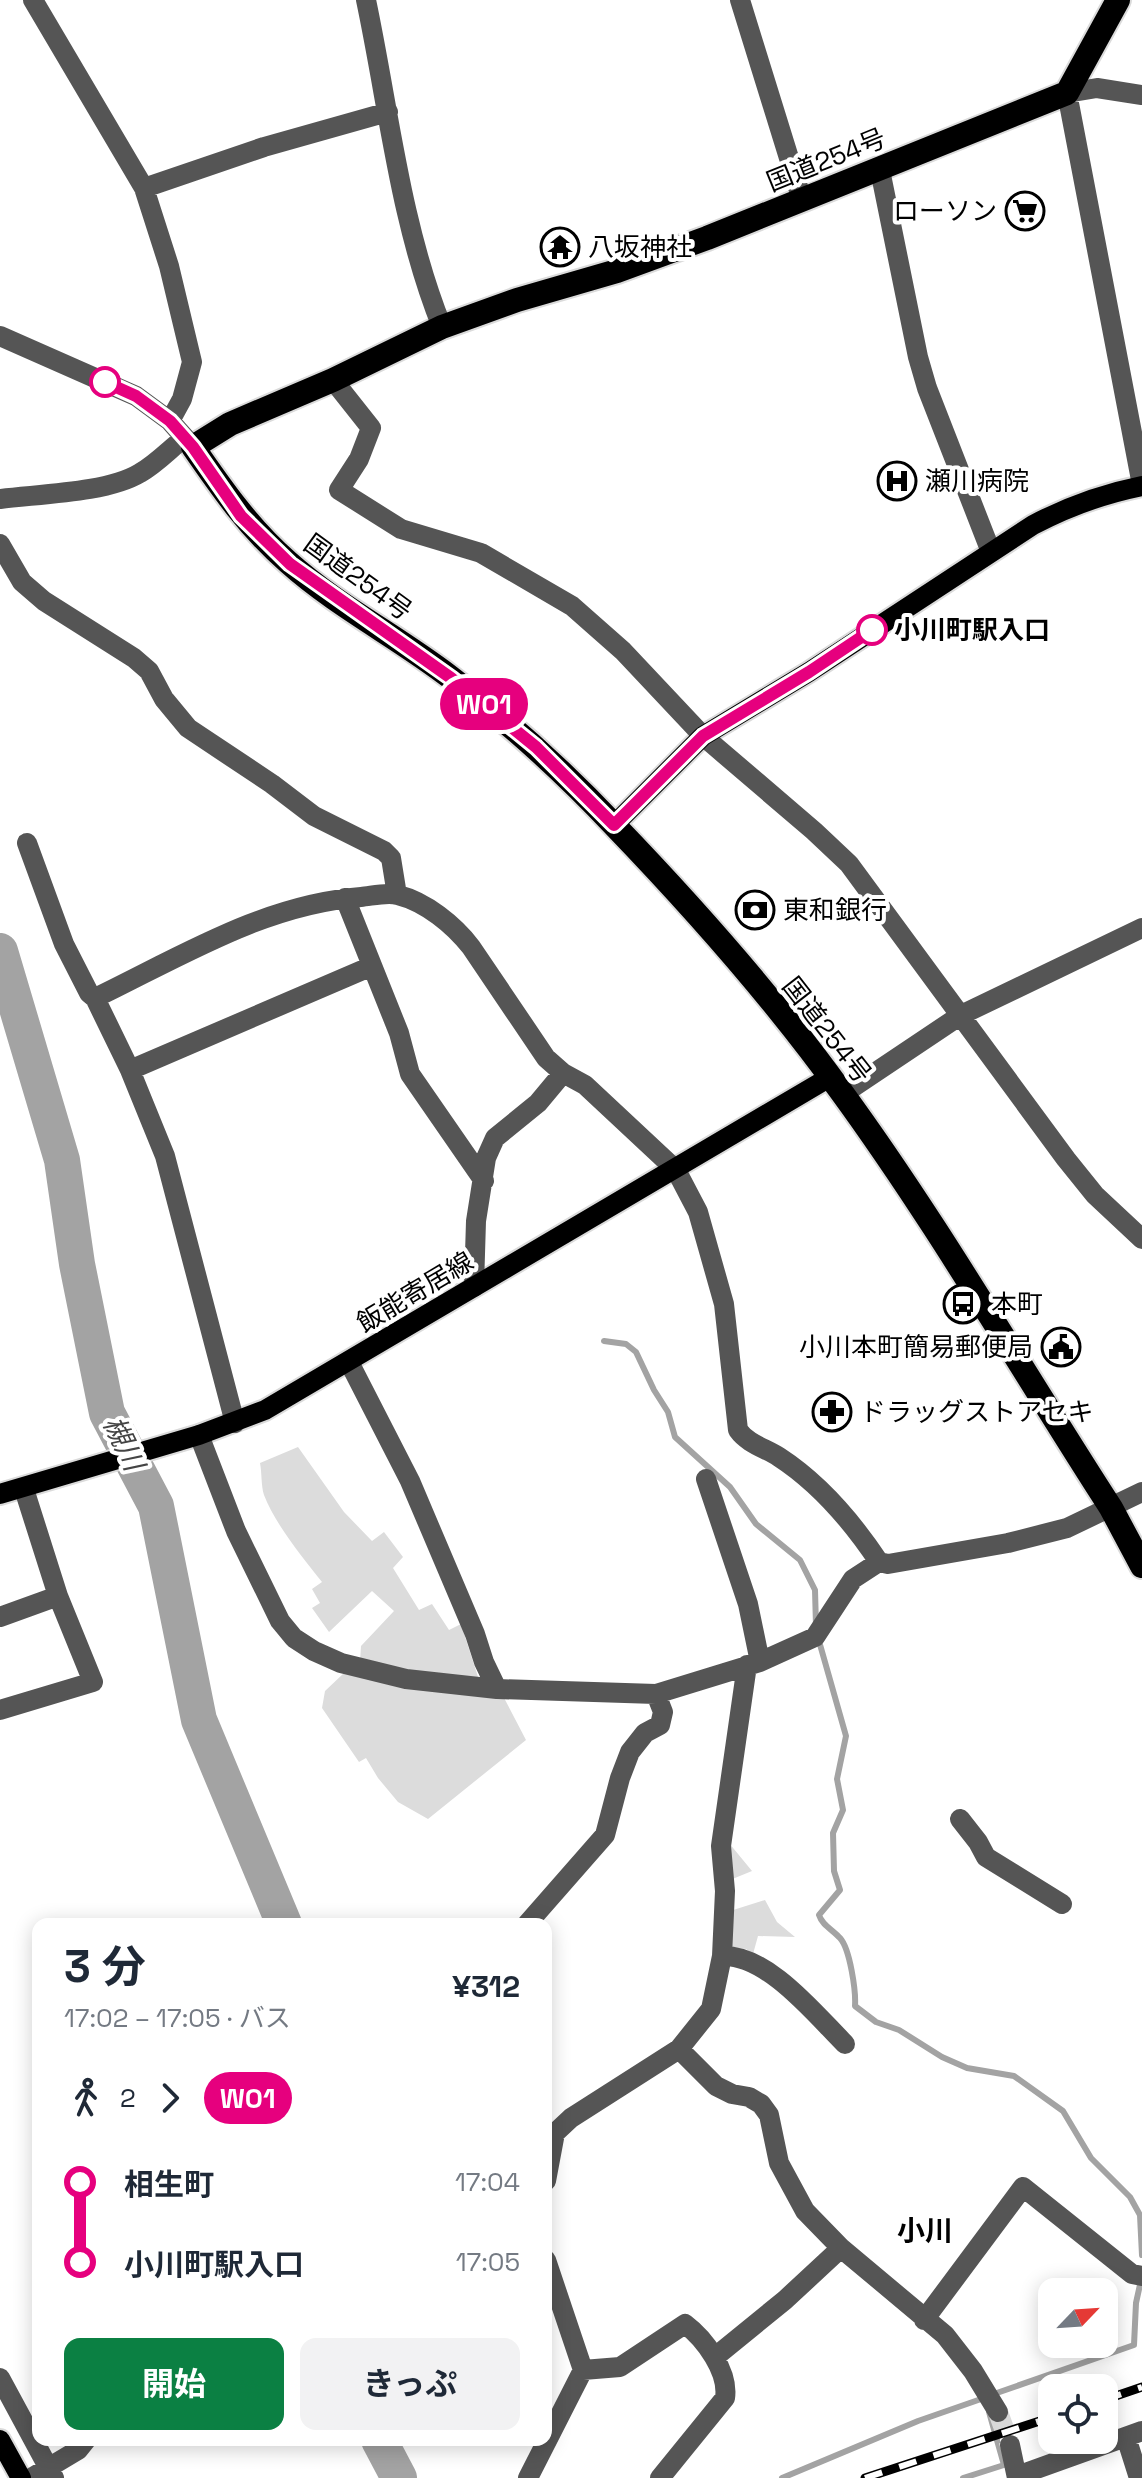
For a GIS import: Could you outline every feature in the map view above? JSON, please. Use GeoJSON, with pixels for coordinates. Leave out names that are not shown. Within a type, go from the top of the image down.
{"type":"FeatureCollection","features":[{"type":"Feature","properties":{"kind":"highway"},"geometry":{"type":"LineString","coordinates":[[1067,93],[1118,0]]}},
{"type":"Feature","properties":{"kind":"highway","name":"国道254号"},"geometry":{"type":"LineString","coordinates":[[1067,93],[880,170],[617,271],[517,300],[442,327],[333,380],[188,443],[241,516],[290,564],[463,687],[536,747],[614,825],[704,924],[836,1085],[930,1223],[1111,1508],[1142,1566]]}},
{"type":"Feature","properties":{"kind":"main road"},"geometry":{"type":"LineString","coordinates":[[614,825],[703,736],[1068,506],[1104,493],[1142,486]]}},
{"type":"Feature","properties":{"kind":"main road","name":"飯能寄居線"},"geometry":{"type":"LineString","coordinates":[[0,1494],[235,1423],[349,1362],[676,1170],[836,1085]]}},
{"type":"Feature","properties":{"kind":"main road"},"geometry":{"type":"LineString","coordinates":[[1,2442],[21,2478]]}},
{"type":"Feature","properties":{"kind":"street"},"geometry":{"type":"LineString","coordinates":[[33,0],[144,188],[169,266],[192,362],[182,399],[170,421]]}},
{"type":"Feature","properties":{"kind":"street"},"geometry":{"type":"LineString","coordinates":[[366,0],[411,231],[424,282],[442,327]]}},
{"type":"Feature","properties":{"kind":"street"},"geometry":{"type":"LineString","coordinates":[[740,0],[802,200]]}},
{"type":"Feature","properties":{"kind":"street"},"geometry":{"type":"LineString","coordinates":[[1142,95],[1097,88],[1067,93],[1142,486]]}},
{"type":"Feature","properties":{"kind":"street"},"geometry":{"type":"LineString","coordinates":[[144,188],[264,147],[388,112]]}},
{"type":"Feature","properties":{"kind":"street"},"geometry":{"type":"LineString","coordinates":[[880,170],[924,378],[991,552]]}},
{"type":"Feature","properties":{"kind":"street"},"geometry":{"type":"LineString","coordinates":[[0,336],[136,396],[170,421],[188,443],[140,474],[123,480],[79,490],[0,499]]}},
{"type":"Feature","properties":{"kind":"street"},"geometry":{"type":"LineString","coordinates":[[333,380],[371,428],[359,459],[339,490],[401,529],[481,553],[572,606],[623,651],[703,736],[849,864],[1066,1159],[1095,1195],[1142,1239]]}},
{"type":"Feature","properties":{"kind":"street"},"geometry":{"type":"LineString","coordinates":[[0,544],[22,582],[44,601],[134,658],[149,671],[164,699],[188,728],[314,816],[384,851],[391,858],[397,895]]}},
{"type":"Feature","properties":{"kind":"street"},"geometry":{"type":"LineString","coordinates":[[27,843],[64,944],[89,993],[95,998],[130,1070],[165,1156],[235,1423]]}},
{"type":"Feature","properties":{"kind":"street"},"geometry":{"type":"LineString","coordinates":[[95,998],[261,919],[345,898],[397,895],[439,915],[458,930],[546,1058],[563,1073],[585,1085],[676,1170],[698,1212],[724,1304],[738,1430],[743,1437],[779,1457],[814,1486],[858,1531],[879,1562],[888,1564],[1008,1543],[1067,1528],[1142,1492]]}},
{"type":"Feature","properties":{"kind":"street"},"geometry":{"type":"LineString","coordinates":[[345,898],[399,1033],[410,1074],[484,1181]]}},
{"type":"Feature","properties":{"kind":"street"},"geometry":{"type":"LineString","coordinates":[[836,1085],[961,1015],[1142,928]]}},
{"type":"Feature","properties":{"kind":"street"},"geometry":{"type":"LineString","coordinates":[[130,1070],[372,966]]}},
{"type":"Feature","properties":{"kind":"street"},"geometry":{"type":"LineString","coordinates":[[474,1287],[476,1221],[486,1158],[495,1138],[538,1103],[563,1073]]}},
{"type":"Feature","properties":{"kind":"street"},"geometry":{"type":"LineString","coordinates":[[349,1362],[410,1481],[497,1689]]}},
{"type":"Feature","properties":{"kind":"street"},"geometry":{"type":"LineString","coordinates":[[199,1435],[247,1554],[280,1621],[294,1638],[327,1657],[372,1671],[454,1686],[656,1694],[754,1664],[815,1637],[853,1579],[879,1562]]}},
{"type":"Feature","properties":{"kind":"street"},"geometry":{"type":"LineString","coordinates":[[552,2130],[679,2049],[711,2009],[722,1956],[725,1891],[721,1846],[754,1664],[748,1604],[706,1479]]}},
{"type":"Feature","properties":{"kind":"street"},"geometry":{"type":"LineString","coordinates":[[0,1710],[93,1682],[58,1596],[24,1489]]}},
{"type":"Feature","properties":{"kind":"street"},"geometry":{"type":"LineString","coordinates":[[0,1617],[58,1596]]}},
{"type":"Feature","properties":{"kind":"street"},"geometry":{"type":"LineString","coordinates":[[532,1918],[605,1835],[630,1752],[645,1733],[660,1725],[663,1712],[656,1694]]}},
{"type":"Feature","properties":{"kind":"street"},"geometry":{"type":"LineString","coordinates":[[960,1819],[986,1857],[1062,1904]]}},
{"type":"Feature","properties":{"kind":"street"},"geometry":{"type":"LineString","coordinates":[[722,1956],[737,1955],[785,1983],[845,2044]]}},
{"type":"Feature","properties":{"kind":"street"},"geometry":{"type":"LineString","coordinates":[[679,2049],[716,2086],[761,2104],[769,2115],[779,2163],[805,2211],[841,2248],[945,2335],[973,2371],[998,2412]]}},
{"type":"Feature","properties":{"kind":"street"},"geometry":{"type":"LineString","coordinates":[[924,2320],[1023,2187],[1132,2274],[1142,2276]]}},
{"type":"Feature","properties":{"kind":"street"},"geometry":{"type":"LineString","coordinates":[[715,2357],[785,2300],[841,2248]]}},
{"type":"Feature","properties":{"kind":"street"},"geometry":{"type":"LineString","coordinates":[[552,2278],[583,2370],[552,2431]]}},
{"type":"Feature","properties":{"kind":"street"},"geometry":{"type":"LineString","coordinates":[[583,2370],[620,2367],[685,2324],[715,2357],[725,2387],[725,2398],[660,2478]]}},
{"type":"Feature","properties":{"kind":"street"},"geometry":{"type":"LineString","coordinates":[[0,2378],[44,2474],[81,2446]]}},
{"type":"Feature","properties":{"kind":"street"},"geometry":{"type":"LineString","coordinates":[[1010,2445],[1017,2477],[1134,2434],[1139,2478]]}},
{"type":"Feature","properties":{"kind":"street"},"geometry":{"type":"LineString","coordinates":[[528,2478],[544,2446]]}},
{"type":"Feature","properties":{"kind":"shaded area"},"geometry":{"type":"Polygon","coordinates":[[[298,1447],[344,1512],[372,1541],[384,1532],[403,1557],[393,1568],[419,1610],[432,1604],[449,1630],[461,1624],[478,1677],[468,1682],[360,1662],[361,1646],[394,1611],[372,1591],[329,1632],[312,1608],[320,1603],[312,1589],[322,1582],[282,1529],[262,1488],[260,1463],[298,1447]]]}},
{"type":"Feature","properties":{"kind":"shaded area"},"geometry":{"type":"Polygon","coordinates":[[[344,1673],[502,1694],[526,1740],[428,1819],[398,1802],[366,1758],[359,1762],[322,1708],[325,1691],[344,1673]]]}},
{"type":"Feature","properties":{"kind":"shaded area"},"geometry":{"type":"Polygon","coordinates":[[[729,1843],[752,1871],[730,1880],[729,1843]]]}},
{"type":"Feature","properties":{"kind":"shaded area"},"geometry":{"type":"Polygon","coordinates":[[[765,1900],[777,1922],[795,1937],[758,1936],[753,1954],[746,1949],[729,1947],[730,1911],[765,1900]]]}},
{"type":"Feature","properties":{"kind":"waterway","name":"槻川"},"geometry":{"type":"LineString","coordinates":[[0,951],[62,1160],[77,1264],[107,1413],[156,1506],[199,1720],[282,1918]]}},
{"type":"Feature","properties":{"kind":"waterway"},"geometry":{"type":"LineString","coordinates":[[604,1341],[626,1344],[636,1352],[668,1412],[675,1437],[730,1487],[756,1524],[800,1560],[815,1590],[816,1626]]}},
{"type":"Feature","properties":{"kind":"waterway"},"geometry":{"type":"LineString","coordinates":[[819,1641],[846,1736],[837,1779],[843,1810],[833,1833],[834,1871],[840,1890],[819,1915],[844,1943],[855,2006],[876,2022],[899,2030],[942,2057],[967,2068],[1014,2076],[1063,2111],[1091,2158],[1130,2197],[1140,2215],[1142,2255]]}},
{"type":"Feature","properties":{"kind":"waterway"},"geometry":{"type":"LineString","coordinates":[[991,2395],[1134,2345],[1136,2303],[1141,2280]]}},
{"type":"Feature","properties":{"kind":"waterway"},"geometry":{"type":"LineString","coordinates":[[782,2478],[918,2421],[984,2398]]}},
{"type":"Feature","properties":{"kind":"waterway"},"geometry":{"type":"LineString","coordinates":[[963,2478],[1004,2465],[989,2412]]}},
{"type":"Feature","properties":{"kind":"waterway","name":"槻川"},"geometry":{"type":"LineString","coordinates":[[382,2446],[399,2478]]}},
{"type":"Feature","properties":{"kind":"tunnel"},"geometry":{"type":"LineString","coordinates":[[998,2412],[1010,2445]]}},
{"type":"Feature","properties":{"kind":"railway"},"geometry":{"type":"LineString","coordinates":[[1118,2395],[1142,2387]]}},
{"type":"Feature","properties":{"kind":"railway"},"geometry":{"type":"LineString","coordinates":[[865,2478],[1038,2422]]}},
{"type":"Feature","properties":{"kind":"bus line","name":"W01"},"geometry":{"type":"LineString","coordinates":[[105,382],[136,396],[170,421],[193,447],[241,516],[290,564],[451,678],[536,747],[614,825],[703,736],[872,630]]}},
{"type":"Feature","properties":{"kind":"place","name":"ローソン"},"geometry":{"type":"Point","coordinates":[1025,211]}},
{"type":"Feature","properties":{"kind":"place","name":"八坂神社"},"geometry":{"type":"Point","coordinates":[560,247]}},
{"type":"Feature","properties":{"kind":"place","name":"瀬川病院"},"geometry":{"type":"Point","coordinates":[897,481]}},
{"type":"Feature","properties":{"kind":"place","name":"小川町駅入口"},"geometry":{"type":"Point","coordinates":[872,630]}},
{"type":"Feature","properties":{"kind":"place","name":"東和銀行"},"geometry":{"type":"Point","coordinates":[755,910]}},
{"type":"Feature","properties":{"kind":"place","name":"本町"},"geometry":{"type":"Point","coordinates":[963,1304]}},
{"type":"Feature","properties":{"kind":"place","name":"小川本町簡易郵便局"},"geometry":{"type":"Point","coordinates":[1061,1347]}},
{"type":"Feature","properties":{"kind":"place","name":"ドラッグストアセキ"},"geometry":{"type":"Point","coordinates":[832,1412]}},
{"type":"Feature","properties":{"kind":"district","name":"小川"},"geometry":{"type":"Point","coordinates":[925,2230]}}]}
